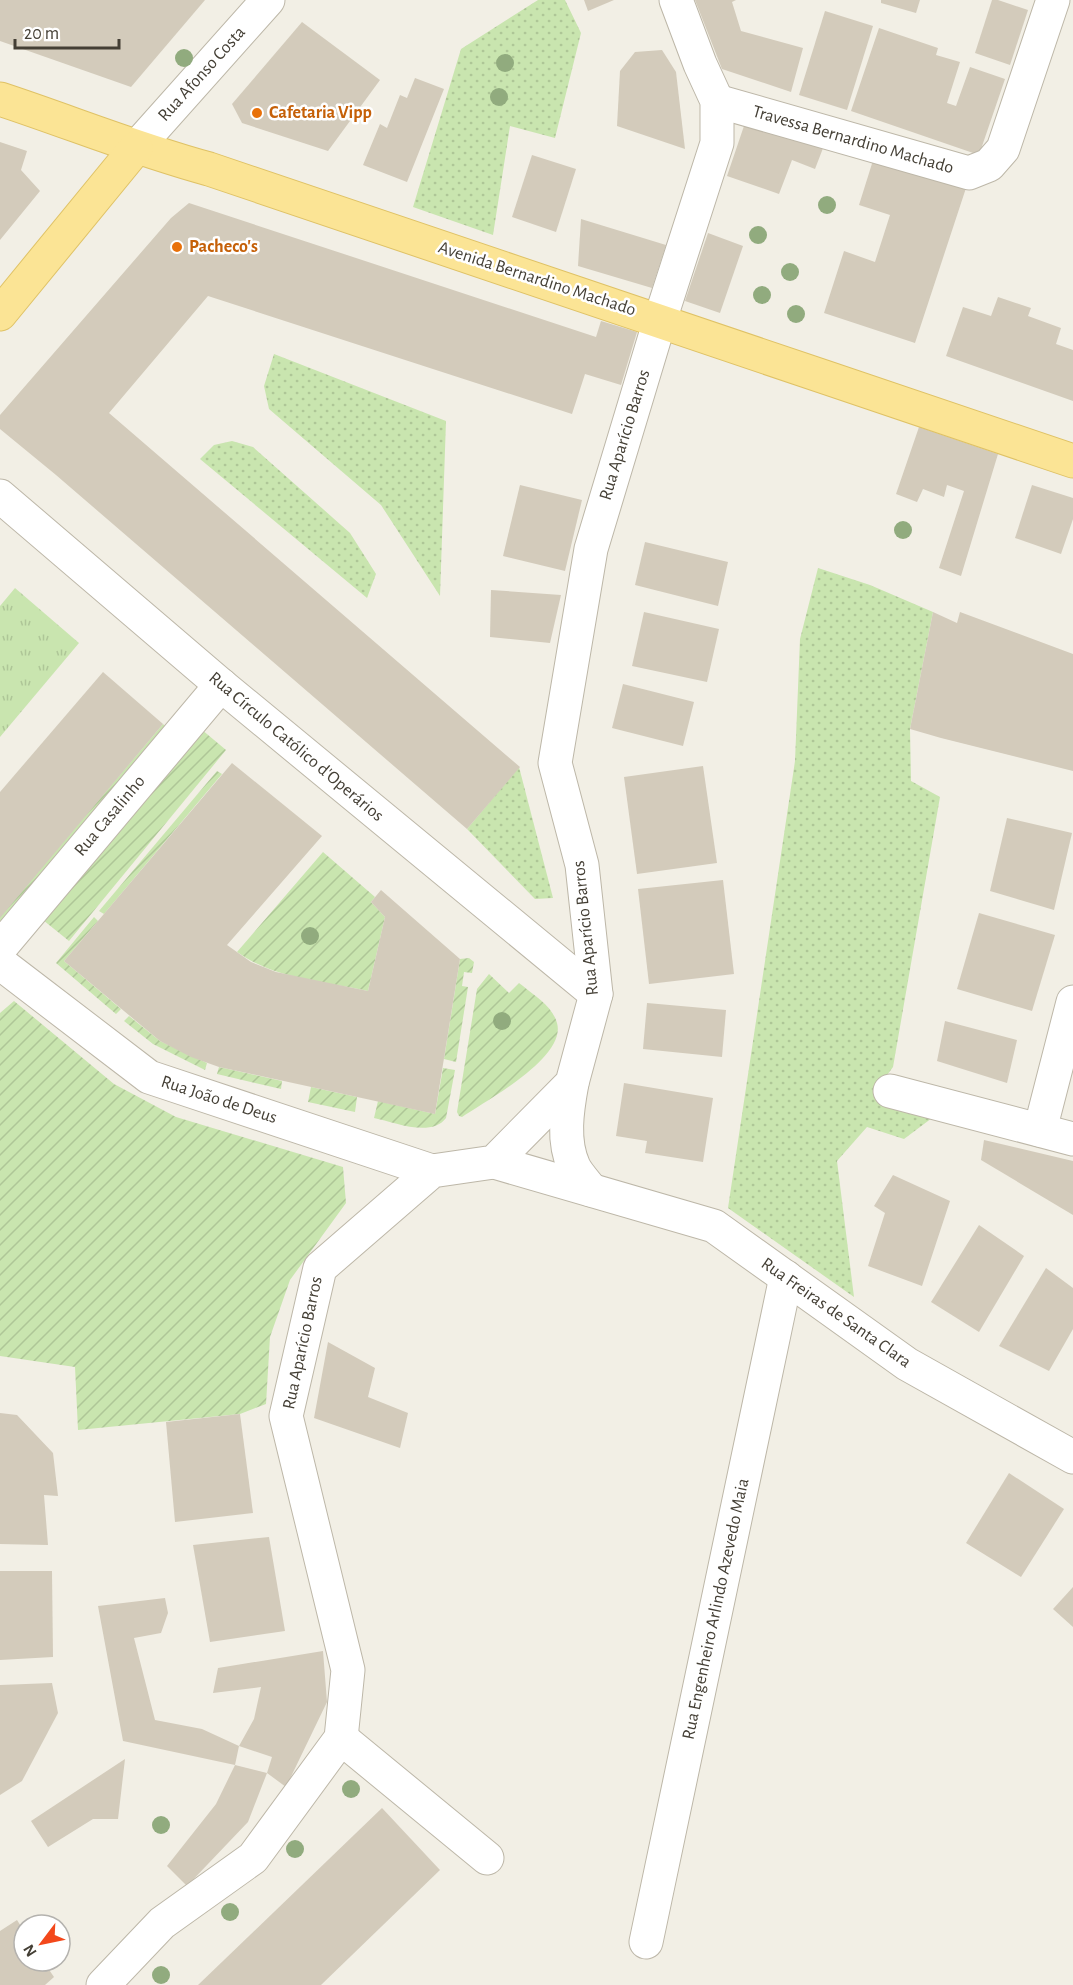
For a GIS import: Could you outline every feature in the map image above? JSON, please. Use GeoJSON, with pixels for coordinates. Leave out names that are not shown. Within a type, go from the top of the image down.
{"type":"FeatureCollection","features":[{"type":"Feature","properties":{"kind":"main road","name":"Avenida Bernardino Machado"},"geometry":{"type":"LineString","coordinates":[[0,99],[82,126],[136,148],[210,170],[660,320],[1073,461]]}},
{"type":"Feature","properties":{"kind":"main road"},"geometry":{"type":"LineString","coordinates":[[0,314],[136,148]]}},
{"type":"Feature","properties":{"kind":"street","name":"Rua Afonso Costa"},"geometry":{"type":"LineString","coordinates":[[136,148],[268,0]]}},
{"type":"Feature","properties":{"kind":"street"},"geometry":{"type":"LineString","coordinates":[[660,320],[717,143],[717,101],[700,64],[676,0]]}},
{"type":"Feature","properties":{"kind":"street","name":"Travessa Bernardino Machado"},"geometry":{"type":"LineString","coordinates":[[717,101],[969,173],[989,165],[1003,149],[1053,0]]}},
{"type":"Feature","properties":{"kind":"street","name":"Rua Aparício Barros"},"geometry":{"type":"LineString","coordinates":[[494,1162],[572,1083],[596,994],[582,865],[555,764],[591,549],[660,320]]}},
{"type":"Feature","properties":{"kind":"street","name":"Rua Círculo Católico d'Operários"},"geometry":{"type":"LineString","coordinates":[[0,496],[221,685],[596,994]]}},
{"type":"Feature","properties":{"kind":"street","name":"Rua Casalinho"},"geometry":{"type":"LineString","coordinates":[[1,963],[221,685]]}},
{"type":"Feature","properties":{"kind":"street","name":"Rua João de Deus"},"geometry":{"type":"LineString","coordinates":[[1,963],[149,1077],[432,1170]]}},
{"type":"Feature","properties":{"kind":"street"},"geometry":{"type":"LineString","coordinates":[[1040,1130],[1073,1002]]}},
{"type":"Feature","properties":{"kind":"street"},"geometry":{"type":"LineString","coordinates":[[572,1083],[566,1116],[568,1143],[574,1167],[591,1190]]}},
{"type":"Feature","properties":{"kind":"street"},"geometry":{"type":"LineString","coordinates":[[890,1091],[1073,1139]]}},
{"type":"Feature","properties":{"kind":"street"},"geometry":{"type":"LineString","coordinates":[[432,1170],[494,1162]]}},
{"type":"Feature","properties":{"kind":"street","name":"Rua Freiras de Santa Clara"},"geometry":{"type":"LineString","coordinates":[[494,1162],[714,1226],[907,1364],[1073,1457]]}},
{"type":"Feature","properties":{"kind":"street","name":"Rua Aparício Barros"},"geometry":{"type":"LineString","coordinates":[[341,1738],[348,1670],[286,1416],[320,1268],[432,1170]]}},
{"type":"Feature","properties":{"kind":"street","name":"Rua Engenheiro Arlindo Azevedo Maia"},"geometry":{"type":"LineString","coordinates":[[646,1942],[786,1277]]}},
{"type":"Feature","properties":{"kind":"street"},"geometry":{"type":"LineString","coordinates":[[103,1985],[162,1923],[253,1858],[341,1738],[487,1858]]}},
{"type":"Feature","properties":{"kind":"green space"},"geometry":{"type":"Polygon","coordinates":[[[538,0],[565,0],[581,33],[555,138],[510,126],[493,235],[413,207],[461,49],[538,0]]]}},
{"type":"Feature","properties":{"kind":"green space"},"geometry":{"type":"Polygon","coordinates":[[[274,354],[446,421],[440,596],[381,505],[269,409],[264,386],[274,354]]]}},
{"type":"Feature","properties":{"kind":"green space"},"geometry":{"type":"Polygon","coordinates":[[[232,441],[253,447],[350,533],[376,574],[367,598],[200,459],[214,445],[232,441]]]}},
{"type":"Feature","properties":{"kind":"green space"},"geometry":{"type":"Polygon","coordinates":[[[818,568],[870,585],[933,612],[910,729],[911,781],[940,797],[893,1067],[874,1093],[936,1115],[904,1139],[867,1127],[837,1161],[854,1297],[728,1208],[795,761],[800,639],[818,568]]]}},
{"type":"Feature","properties":{"kind":"green space"},"geometry":{"type":"Polygon","coordinates":[[[15,588],[79,643],[0,737],[0,606],[15,588]]]}},
{"type":"Feature","properties":{"kind":"green space"},"geometry":{"type":"Polygon","coordinates":[[[163,724],[167,728],[3,923],[0,916],[163,724]]]}},
{"type":"Feature","properties":{"kind":"green space"},"geometry":{"type":"Polygon","coordinates":[[[201,729],[226,750],[69,941],[43,920],[201,729]]]}},
{"type":"Feature","properties":{"kind":"green space"},"geometry":{"type":"Polygon","coordinates":[[[519,767],[553,898],[535,899],[467,829],[519,767]]]}},
{"type":"Feature","properties":{"kind":"green space"},"geometry":{"type":"Polygon","coordinates":[[[217,771],[222,774],[104,914],[99,911],[217,771]]]}},
{"type":"Feature","properties":{"kind":"green space"},"geometry":{"type":"Polygon","coordinates":[[[323,852],[375,897],[371,902],[385,917],[368,991],[284,974],[237,952],[323,852]]]}},
{"type":"Feature","properties":{"kind":"green space"},"geometry":{"type":"Polygon","coordinates":[[[94,917],[98,921],[64,961],[121,1009],[116,1014],[56,963],[94,917]]]}},
{"type":"Feature","properties":{"kind":"green space"},"geometry":{"type":"Polygon","coordinates":[[[469,958],[474,962],[472,973],[464,972],[462,986],[468,987],[456,1062],[444,1059],[460,959],[469,958]]]}},
{"type":"Feature","properties":{"kind":"green space"},"geometry":{"type":"Polygon","coordinates":[[[489,974],[509,993],[519,983],[543,1002],[555,1017],[557,1036],[550,1050],[522,1077],[462,1117],[457,1112],[477,989],[489,974]]]}},
{"type":"Feature","properties":{"kind":"green space"},"geometry":{"type":"Polygon","coordinates":[[[14,1001],[114,1084],[176,1117],[343,1167],[346,1203],[290,1280],[270,1337],[266,1404],[240,1414],[78,1430],[75,1367],[0,1356],[0,1013],[14,1001]]]}},
{"type":"Feature","properties":{"kind":"green space"},"geometry":{"type":"Polygon","coordinates":[[[129,1016],[160,1041],[207,1063],[205,1070],[153,1044],[124,1021],[129,1016]]]}},
{"type":"Feature","properties":{"kind":"green space"},"geometry":{"type":"Polygon","coordinates":[[[219,1067],[282,1081],[281,1089],[217,1074],[219,1067]]]}},
{"type":"Feature","properties":{"kind":"green space"},"geometry":{"type":"Polygon","coordinates":[[[443,1068],[455,1070],[446,1118],[439,1124],[422,1128],[374,1118],[378,1101],[435,1114],[443,1068]]]}},
{"type":"Feature","properties":{"kind":"green space"},"geometry":{"type":"Polygon","coordinates":[[[311,1087],[357,1097],[355,1112],[308,1102],[311,1087]]]}},
{"type":"Feature","properties":{"kind":"building"},"geometry":{"type":"Polygon","coordinates":[[[0,0],[205,0],[131,87],[0,41],[0,0]]]}},
{"type":"Feature","properties":{"kind":"building"},"geometry":{"type":"Polygon","coordinates":[[[584,0],[614,0],[588,11],[584,0]]]}},
{"type":"Feature","properties":{"kind":"building"},"geometry":{"type":"Polygon","coordinates":[[[695,0],[736,0],[732,2],[741,31],[803,48],[791,92],[722,69],[695,0]]]}},
{"type":"Feature","properties":{"kind":"building"},"geometry":{"type":"Polygon","coordinates":[[[881,0],[920,0],[916,13],[881,3],[881,0]]]}},
{"type":"Feature","properties":{"kind":"building"},"geometry":{"type":"Polygon","coordinates":[[[992,0],[1028,10],[1010,65],[975,53],[992,0]]]}},
{"type":"Feature","properties":{"kind":"building"},"geometry":{"type":"Polygon","coordinates":[[[825,11],[873,26],[847,110],[799,95],[825,11]]]}},
{"type":"Feature","properties":{"kind":"building"},"geometry":{"type":"Polygon","coordinates":[[[302,22],[380,80],[328,151],[242,123],[232,104],[302,22]]]}},
{"type":"Feature","properties":{"kind":"building"},"geometry":{"type":"Polygon","coordinates":[[[879,28],[938,48],[936,55],[960,62],[947,103],[956,106],[970,67],[1005,79],[979,155],[851,111],[879,28]]]}},
{"type":"Feature","properties":{"kind":"building"},"geometry":{"type":"Polygon","coordinates":[[[662,50],[676,72],[685,149],[617,126],[620,71],[635,52],[662,50]]]}},
{"type":"Feature","properties":{"kind":"building"},"geometry":{"type":"Polygon","coordinates":[[[415,78],[444,89],[407,182],[363,165],[380,124],[387,128],[400,95],[407,98],[415,78]]]}},
{"type":"Feature","properties":{"kind":"building"},"geometry":{"type":"Polygon","coordinates":[[[746,120],[825,143],[815,169],[792,160],[779,194],[727,176],[746,120]]]}},
{"type":"Feature","properties":{"kind":"building"},"geometry":{"type":"Polygon","coordinates":[[[0,142],[27,151],[21,170],[40,191],[0,240],[0,142]]]}},
{"type":"Feature","properties":{"kind":"building"},"geometry":{"type":"Polygon","coordinates":[[[875,154],[967,185],[915,343],[824,313],[844,251],[875,262],[890,215],[859,205],[875,154]]]}},
{"type":"Feature","properties":{"kind":"building"},"geometry":{"type":"Polygon","coordinates":[[[532,155],[576,169],[556,232],[512,217],[532,155]]]}},
{"type":"Feature","properties":{"kind":"building"},"geometry":{"type":"Polygon","coordinates":[[[189,203],[596,337],[601,321],[637,332],[621,385],[585,374],[572,414],[208,296],[109,413],[520,767],[467,829],[0,429],[0,415],[171,218],[189,203]]]}},
{"type":"Feature","properties":{"kind":"building"},"geometry":{"type":"Polygon","coordinates":[[[581,219],[666,245],[652,288],[578,266],[581,219]]]}},
{"type":"Feature","properties":{"kind":"building"},"geometry":{"type":"Polygon","coordinates":[[[708,233],[743,246],[720,313],[685,301],[708,233]]]}},
{"type":"Feature","properties":{"kind":"building"},"geometry":{"type":"Polygon","coordinates":[[[998,297],[1031,308],[1028,316],[1061,328],[1056,344],[1073,350],[1073,401],[946,356],[963,307],[991,316],[998,297]]]}},
{"type":"Feature","properties":{"kind":"building"},"geometry":{"type":"Polygon","coordinates":[[[919,427],[998,454],[961,576],[939,568],[964,491],[947,485],[944,497],[923,489],[917,502],[896,494],[919,427]]]}},
{"type":"Feature","properties":{"kind":"building"},"geometry":{"type":"Polygon","coordinates":[[[520,485],[582,500],[565,571],[503,556],[520,485]]]}},
{"type":"Feature","properties":{"kind":"building"},"geometry":{"type":"Polygon","coordinates":[[[1032,485],[1073,498],[1073,519],[1061,554],[1015,538],[1032,485]]]}},
{"type":"Feature","properties":{"kind":"building"},"geometry":{"type":"Polygon","coordinates":[[[645,542],[728,562],[718,606],[635,585],[645,542]]]}},
{"type":"Feature","properties":{"kind":"building"},"geometry":{"type":"Polygon","coordinates":[[[491,590],[561,595],[550,643],[490,637],[491,590]]]}},
{"type":"Feature","properties":{"kind":"building"},"geometry":{"type":"Polygon","coordinates":[[[644,612],[719,629],[707,682],[632,666],[644,612]]]}},
{"type":"Feature","properties":{"kind":"building"},"geometry":{"type":"Polygon","coordinates":[[[933,612],[957,623],[960,612],[1073,654],[1073,771],[910,729],[933,612]]]}},
{"type":"Feature","properties":{"kind":"building"},"geometry":{"type":"Polygon","coordinates":[[[103,672],[163,724],[0,918],[0,792],[103,672]]]}},
{"type":"Feature","properties":{"kind":"building"},"geometry":{"type":"Polygon","coordinates":[[[623,684],[694,702],[683,746],[612,728],[623,684]]]}},
{"type":"Feature","properties":{"kind":"building"},"geometry":{"type":"Polygon","coordinates":[[[232,763],[322,836],[227,945],[251,962],[276,972],[368,991],[385,917],[371,902],[381,890],[460,959],[435,1114],[219,1067],[191,1057],[160,1041],[64,961],[232,763]]]}},
{"type":"Feature","properties":{"kind":"building"},"geometry":{"type":"Polygon","coordinates":[[[703,766],[717,863],[637,874],[624,777],[703,766]]]}},
{"type":"Feature","properties":{"kind":"building"},"geometry":{"type":"Polygon","coordinates":[[[1007,818],[1072,833],[1054,910],[990,891],[1007,818]]]}},
{"type":"Feature","properties":{"kind":"building"},"geometry":{"type":"Polygon","coordinates":[[[723,880],[734,974],[649,984],[638,889],[723,880]]]}},
{"type":"Feature","properties":{"kind":"building"},"geometry":{"type":"Polygon","coordinates":[[[979,913],[1055,935],[1032,1011],[957,989],[979,913]]]}},
{"type":"Feature","properties":{"kind":"building"},"geometry":{"type":"Polygon","coordinates":[[[647,1003],[726,1010],[722,1057],[643,1049],[647,1003]]]}},
{"type":"Feature","properties":{"kind":"building"},"geometry":{"type":"Polygon","coordinates":[[[945,1021],[1017,1040],[1007,1083],[937,1061],[945,1021]]]}},
{"type":"Feature","properties":{"kind":"building"},"geometry":{"type":"Polygon","coordinates":[[[624,1083],[713,1098],[703,1162],[645,1153],[647,1141],[616,1136],[624,1083]]]}},
{"type":"Feature","properties":{"kind":"building"},"geometry":{"type":"Polygon","coordinates":[[[984,1140],[1073,1161],[1073,1215],[981,1160],[984,1140]]]}},
{"type":"Feature","properties":{"kind":"building"},"geometry":{"type":"Polygon","coordinates":[[[893,1175],[950,1201],[922,1286],[868,1266],[885,1213],[874,1206],[893,1175]]]}},
{"type":"Feature","properties":{"kind":"building"},"geometry":{"type":"Polygon","coordinates":[[[979,1225],[1024,1256],[979,1332],[931,1302],[979,1225]]]}},
{"type":"Feature","properties":{"kind":"building"},"geometry":{"type":"Polygon","coordinates":[[[1046,1268],[1073,1288],[1073,1329],[1049,1371],[999,1346],[1046,1268]]]}},
{"type":"Feature","properties":{"kind":"building"},"geometry":{"type":"Polygon","coordinates":[[[328,1342],[375,1368],[368,1397],[408,1413],[400,1448],[314,1418],[328,1342]]]}},
{"type":"Feature","properties":{"kind":"building"},"geometry":{"type":"Polygon","coordinates":[[[0,1413],[17,1415],[53,1453],[58,1496],[44,1495],[48,1545],[0,1544],[0,1413]]]}},
{"type":"Feature","properties":{"kind":"building"},"geometry":{"type":"Polygon","coordinates":[[[240,1414],[253,1513],[175,1522],[166,1422],[240,1414]]]}},
{"type":"Feature","properties":{"kind":"building"},"geometry":{"type":"Polygon","coordinates":[[[1009,1473],[1064,1509],[1021,1577],[966,1543],[1009,1473]]]}},
{"type":"Feature","properties":{"kind":"building"},"geometry":{"type":"Polygon","coordinates":[[[269,1537],[285,1631],[210,1642],[193,1545],[269,1537]]]}},
{"type":"Feature","properties":{"kind":"building"},"geometry":{"type":"Polygon","coordinates":[[[0,1571],[52,1571],[53,1657],[0,1660],[0,1571]]]}},
{"type":"Feature","properties":{"kind":"building"},"geometry":{"type":"Polygon","coordinates":[[[1073,1587],[1073,1627],[1053,1609],[1073,1587]]]}},
{"type":"Feature","properties":{"kind":"building"},"geometry":{"type":"Polygon","coordinates":[[[165,1598],[168,1613],[161,1633],[134,1638],[155,1720],[202,1729],[239,1746],[235,1765],[123,1741],[98,1606],[165,1598]]]}},
{"type":"Feature","properties":{"kind":"building"},"geometry":{"type":"Polygon","coordinates":[[[323,1651],[327,1702],[286,1787],[267,1773],[272,1757],[239,1746],[254,1719],[261,1687],[213,1693],[218,1668],[323,1651]]]}},
{"type":"Feature","properties":{"kind":"building"},"geometry":{"type":"Polygon","coordinates":[[[52,1683],[58,1713],[22,1781],[0,1795],[0,1685],[52,1683]]]}},
{"type":"Feature","properties":{"kind":"building"},"geometry":{"type":"Polygon","coordinates":[[[125,1759],[118,1819],[93,1819],[48,1847],[31,1821],[125,1759]]]}},
{"type":"Feature","properties":{"kind":"building"},"geometry":{"type":"Polygon","coordinates":[[[235,1765],[267,1773],[248,1822],[187,1886],[167,1866],[216,1804],[235,1765]]]}},
{"type":"Feature","properties":{"kind":"building"},"geometry":{"type":"Polygon","coordinates":[[[382,1808],[440,1870],[321,1985],[198,1985],[382,1808]]]}},
{"type":"Feature","properties":{"kind":"building"},"geometry":{"type":"Polygon","coordinates":[[[12,1923],[12,1973],[51,1973],[54,1977],[45,1985],[0,1985],[0,1931],[12,1923]]]}},
{"type":"Feature","properties":{"kind":"place","name":"Cafetaria Vipp"},"geometry":{"type":"Point","coordinates":[257,113]}},
{"type":"Feature","properties":{"kind":"place","name":"Pacheco's"},"geometry":{"type":"Point","coordinates":[177,247]}}]}
